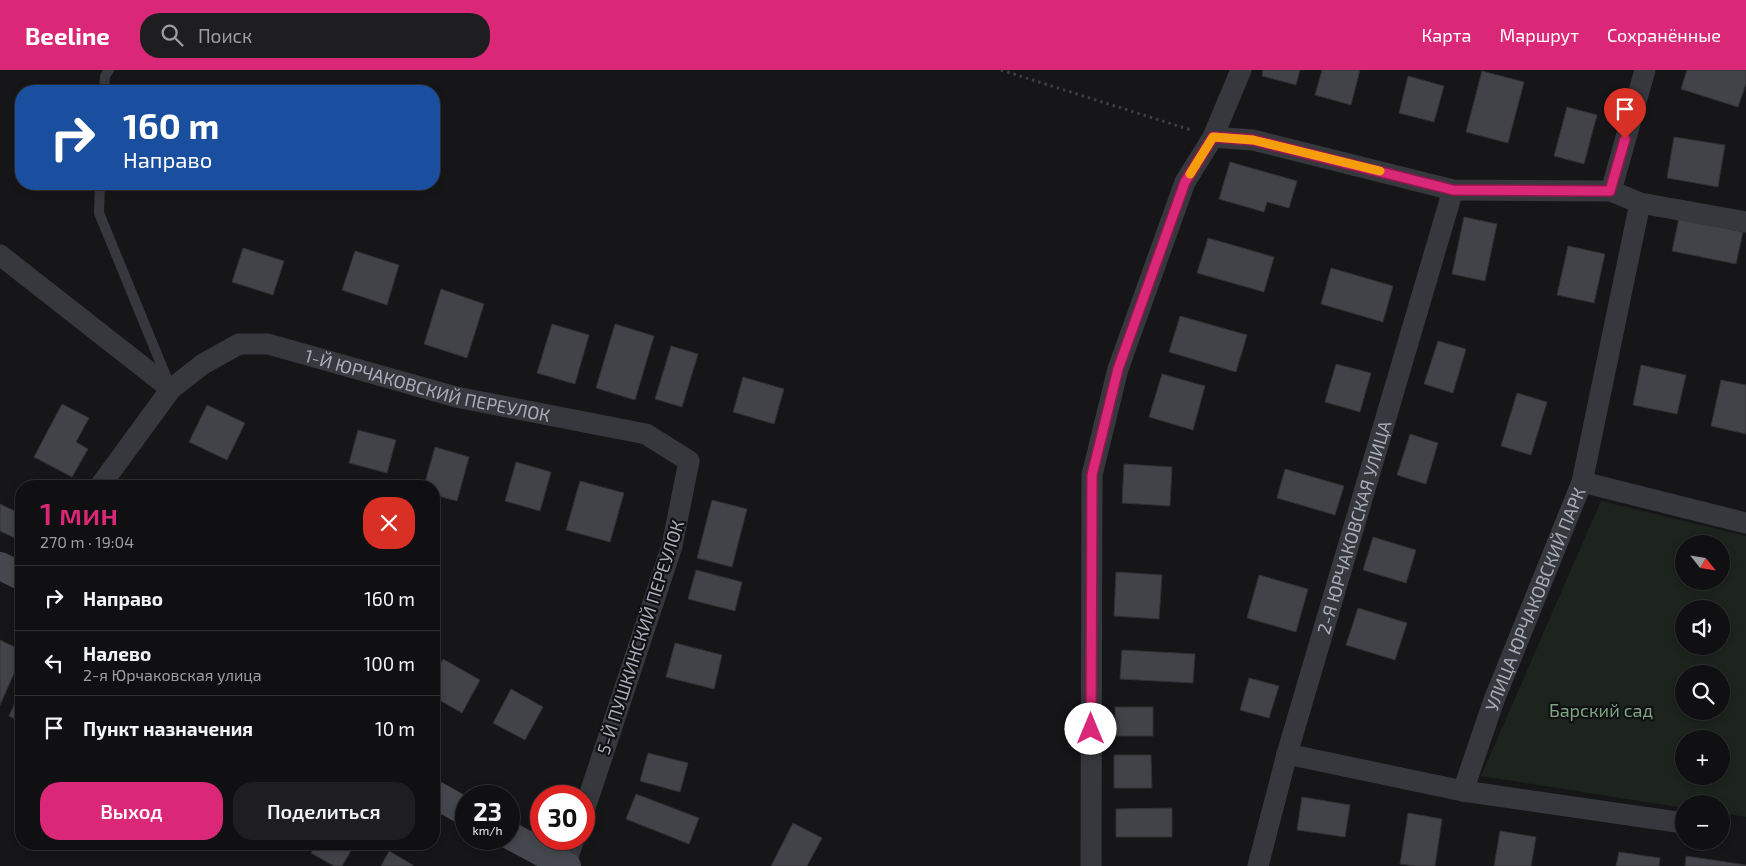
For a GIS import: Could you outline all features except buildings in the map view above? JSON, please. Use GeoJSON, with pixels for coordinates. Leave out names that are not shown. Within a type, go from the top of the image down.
{"type":"FeatureCollection","features":[{"type":"Feature","properties":{"kind":"main road"},"geometry":{"type":"LineString","coordinates":[[0,566],[15,573]]}},
{"type":"Feature","properties":{"kind":"main road"},"geometry":{"type":"LineString","coordinates":[[440,797],[455,806]]}},
{"type":"Feature","properties":{"kind":"main road"},"geometry":{"type":"LineString","coordinates":[[520,841],[566,866]]}},
{"type":"Feature","properties":{"kind":"street"},"geometry":{"type":"LineString","coordinates":[[1091,866],[1092,475],[1118,369],[1185,182],[1213,137],[1241,70]]}},
{"type":"Feature","properties":{"kind":"street"},"geometry":{"type":"LineString","coordinates":[[1610,191],[1645,70]]}},
{"type":"Feature","properties":{"kind":"street"},"geometry":{"type":"LineString","coordinates":[[1213,137],[1253,140],[1453,190],[1610,191],[1640,203],[1746,222]]}},
{"type":"Feature","properties":{"kind":"street","name":"2-Я ЮРЧАКОВСКАЯ УЛИЦА"},"geometry":{"type":"LineString","coordinates":[[1258,866],[1287,754],[1453,190]]}},
{"type":"Feature","properties":{"kind":"street"},"geometry":{"type":"LineString","coordinates":[[1582,482],[1640,203]]}},
{"type":"Feature","properties":{"kind":"street"},"geometry":{"type":"LineString","coordinates":[[0,255],[171,389]]}},
{"type":"Feature","properties":{"kind":"street","name":"1-Й ЮРЧАКОВСКИЙ ПЕРЕУЛОК"},"geometry":{"type":"LineString","coordinates":[[104,480],[171,389],[203,364],[239,344],[268,344],[456,397],[646,434],[690,461]]}},
{"type":"Feature","properties":{"kind":"street","name":"5-Й ПУШКИНСКИЙ ПЕРЕУЛОК"},"geometry":{"type":"LineString","coordinates":[[593,785],[672,546],[690,461]]}},
{"type":"Feature","properties":{"kind":"street","name":"УЛИЦА ЮРЧАКОВСКИЙ ПАРК"},"geometry":{"type":"LineString","coordinates":[[1463,791],[1494,700],[1582,482],[1746,523]]}},
{"type":"Feature","properties":{"kind":"street"},"geometry":{"type":"LineString","coordinates":[[1287,754],[1463,791],[1675,822]]}},
{"type":"Feature","properties":{"kind":"street"},"geometry":{"type":"LineString","coordinates":[[566,866],[571,850]]}},
{"type":"Feature","properties":{"kind":"lane"},"geometry":{"type":"LineString","coordinates":[[104,85],[105,76],[109,70]]}},
{"type":"Feature","properties":{"kind":"lane"},"geometry":{"type":"LineString","coordinates":[[100,190],[99,213],[171,389]]}},
{"type":"Feature","properties":{"kind":"path"},"geometry":{"type":"LineString","coordinates":[[1001,70],[1213,137]]}},
{"type":"Feature","properties":{"kind":"green space","name":"Барский сад"},"geometry":{"type":"Polygon","coordinates":[[[1601,501],[1746,536],[1746,817],[1730,814],[1730,795],[1675,795],[1675,807],[1481,776],[1601,501]]]}},
{"type":"Feature","properties":{"kind":"slow traffic"},"geometry":{"type":"LineString","coordinates":[[1190,174],[1213,137],[1253,140],[1380,171]]}},
{"type":"Feature","properties":{"kind":"route"},"geometry":{"type":"LineString","coordinates":[[1091,729],[1092,475],[1118,369],[1185,182],[1213,137],[1253,140],[1453,190],[1610,191],[1625,139]]}}]}
